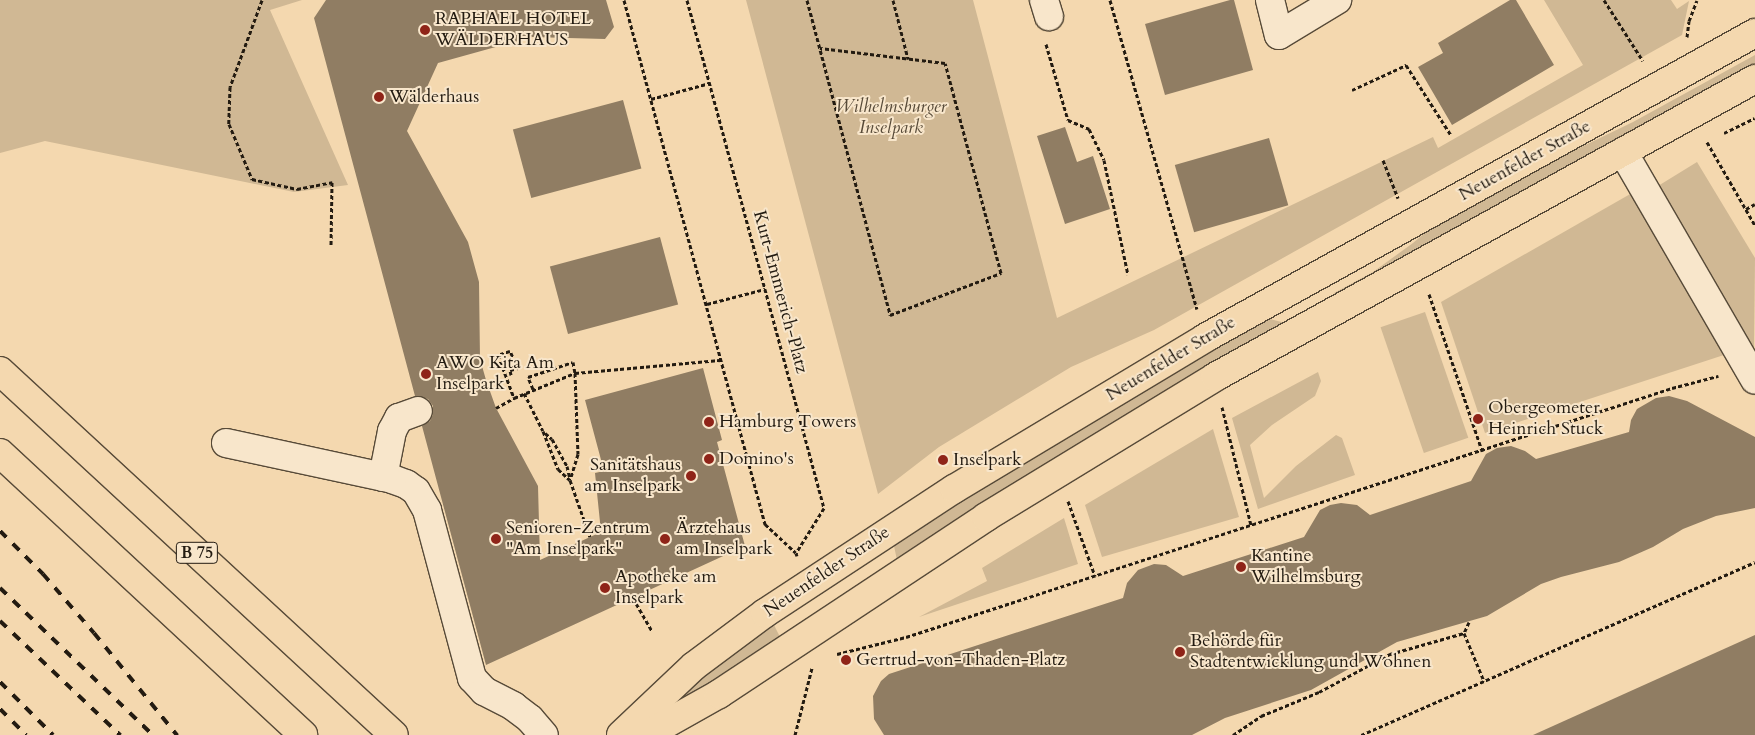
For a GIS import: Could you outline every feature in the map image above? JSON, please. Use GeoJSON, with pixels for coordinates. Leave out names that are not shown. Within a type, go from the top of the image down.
{"type":"FeatureCollection","features":[{"type":"Feature","properties":{"kind":"main road","name":"Neuenfelder Straße"},"geometry":{"type":"LineString","coordinates":[[621,735],[694,666],[805,586],[954,489],[1205,338],[1755,33]]}},
{"type":"Feature","properties":{"kind":"main road"},"geometry":{"type":"LineString","coordinates":[[646,735],[727,689],[986,517],[1215,377],[1755,79]]}},
{"type":"Feature","properties":{"kind":"main road","name":"B 75"},"geometry":{"type":"LineString","coordinates":[[0,371],[394,735]]}},
{"type":"Feature","properties":{"kind":"main road"},"geometry":{"type":"LineString","coordinates":[[0,453],[303,735]]}},
{"type":"Feature","properties":{"kind":"street"},"geometry":{"type":"LineString","coordinates":[[1270,0],[1279,35],[1337,0]]}},
{"type":"Feature","properties":{"kind":"street"},"geometry":{"type":"LineString","coordinates":[[1623,152],[1751,374]]}},
{"type":"Feature","properties":{"kind":"street"},"geometry":{"type":"LineString","coordinates":[[383,477],[389,442],[396,423],[404,416],[418,411]]}},
{"type":"Feature","properties":{"kind":"street"},"geometry":{"type":"LineString","coordinates":[[234,444],[383,477],[406,484],[416,492],[424,503],[472,678],[480,687],[534,722],[544,735]]}},
{"type":"Feature","properties":{"kind":"path"},"geometry":{"type":"LineString","coordinates":[[262,0],[230,87],[229,124],[252,179],[297,189],[332,182],[331,245]]}},
{"type":"Feature","properties":{"kind":"path"},"geometry":{"type":"LineString","coordinates":[[624,0],[708,304],[765,524],[796,553],[805,586]]}},
{"type":"Feature","properties":{"kind":"path","name":"Kurt-Emmerich-Platz"},"geometry":{"type":"LineString","coordinates":[[688,0],[824,508],[796,553]]}},
{"type":"Feature","properties":{"kind":"path"},"geometry":{"type":"LineString","coordinates":[[807,0],[890,315],[1001,273],[945,63],[820,48]]}},
{"type":"Feature","properties":{"kind":"path"},"geometry":{"type":"LineString","coordinates":[[893,0],[908,59]]}},
{"type":"Feature","properties":{"kind":"path"},"geometry":{"type":"LineString","coordinates":[[1110,0],[1196,305]]}},
{"type":"Feature","properties":{"kind":"path"},"geometry":{"type":"LineString","coordinates":[[1604,0],[1644,64]]}},
{"type":"Feature","properties":{"kind":"path"},"geometry":{"type":"LineString","coordinates":[[1686,40],[1689,21],[1697,0]]}},
{"type":"Feature","properties":{"kind":"path"},"geometry":{"type":"LineString","coordinates":[[1046,8],[1044,35],[1068,120],[1089,129],[1104,160],[1128,275]]}},
{"type":"Feature","properties":{"kind":"path"},"geometry":{"type":"LineString","coordinates":[[1352,90],[1406,65],[1451,135]]}},
{"type":"Feature","properties":{"kind":"path"},"geometry":{"type":"LineString","coordinates":[[651,99],[710,83]]}},
{"type":"Feature","properties":{"kind":"path"},"geometry":{"type":"LineString","coordinates":[[1723,134],[1755,118]]}},
{"type":"Feature","properties":{"kind":"path"},"geometry":{"type":"LineString","coordinates":[[1698,146],[1715,138]]}},
{"type":"Feature","properties":{"kind":"path"},"geometry":{"type":"LineString","coordinates":[[1707,142],[1755,225]]}},
{"type":"Feature","properties":{"kind":"path"},"geometry":{"type":"LineString","coordinates":[[1384,160],[1399,201]]}},
{"type":"Feature","properties":{"kind":"path"},"geometry":{"type":"LineString","coordinates":[[1746,209],[1755,204]]}},
{"type":"Feature","properties":{"kind":"path"},"geometry":{"type":"LineString","coordinates":[[708,304],[765,289]]}},
{"type":"Feature","properties":{"kind":"path"},"geometry":{"type":"LineString","coordinates":[[1420,298],[1437,289]]}},
{"type":"Feature","properties":{"kind":"path"},"geometry":{"type":"LineString","coordinates":[[1428,294],[1482,451]]}},
{"type":"Feature","properties":{"kind":"path"},"geometry":{"type":"LineString","coordinates":[[511,375],[510,370],[518,368],[510,351],[498,355],[514,398]]}},
{"type":"Feature","properties":{"kind":"path"},"geometry":{"type":"LineString","coordinates":[[496,408],[533,389],[575,373],[722,360]]}},
{"type":"Feature","properties":{"kind":"path"},"geometry":{"type":"LineString","coordinates":[[533,389],[528,377],[573,362],[578,454],[570,480]]}},
{"type":"Feature","properties":{"kind":"path"},"geometry":{"type":"LineString","coordinates":[[833,655],[906,637],[1672,388],[1751,374]]}},
{"type":"Feature","properties":{"kind":"path"},"geometry":{"type":"LineString","coordinates":[[524,393],[544,431],[558,469],[570,480]]}},
{"type":"Feature","properties":{"kind":"path"},"geometry":{"type":"LineString","coordinates":[[1221,400],[1251,525]]}},
{"type":"Feature","properties":{"kind":"path"},"geometry":{"type":"LineString","coordinates":[[1214,413],[1229,405]]}},
{"type":"Feature","properties":{"kind":"path"},"geometry":{"type":"LineString","coordinates":[[544,431],[552,439],[567,466],[570,480],[590,536]]}},
{"type":"Feature","properties":{"kind":"path"},"geometry":{"type":"LineString","coordinates":[[1076,495],[1068,500],[1095,576]]}},
{"type":"Feature","properties":{"kind":"path"},"geometry":{"type":"LineString","coordinates":[[1360,735],[1755,562]]}},
{"type":"Feature","properties":{"kind":"path"},"geometry":{"type":"LineString","coordinates":[[633,598],[652,631]]}},
{"type":"Feature","properties":{"kind":"path"},"geometry":{"type":"LineString","coordinates":[[1469,622],[1464,633],[1484,681]]}},
{"type":"Feature","properties":{"kind":"path"},"geometry":{"type":"LineString","coordinates":[[1232,735],[1261,716],[1319,692],[1390,654],[1464,633]]}},
{"type":"Feature","properties":{"kind":"path"},"geometry":{"type":"LineString","coordinates":[[795,735],[815,659]]}},
{"type":"Feature","properties":{"kind":"green space"},"geometry":{"type":"Polygon","coordinates":[[[0,0],[302,0],[270,10],[348,185],[294,192],[45,141],[0,153],[0,0]]]}},
{"type":"Feature","properties":{"kind":"green space","name":"Wilhelmsburger Inselpark"},"geometry":{"type":"Polygon","coordinates":[[[746,0],[973,0],[1057,318],[1433,137],[1438,148],[1583,65],[1544,0],[1671,0],[1677,9],[1689,1],[1682,35],[1154,330],[1071,367],[939,447],[878,494],[746,0]]]}},
{"type":"Feature","properties":{"kind":"green space"},"geometry":{"type":"Polygon","coordinates":[[[1755,55],[1755,64],[1338,300],[1334,293],[1373,272],[1413,243],[1453,209],[1633,122],[1755,55]]]}},
{"type":"Feature","properties":{"kind":"green space"},"geometry":{"type":"Polygon","coordinates":[[[1697,162],[1755,258],[1754,350],[1658,186],[1697,162]]]}},
{"type":"Feature","properties":{"kind":"green space"},"geometry":{"type":"Polygon","coordinates":[[[1632,193],[1727,354],[1485,433],[1441,302],[1632,193]]]}},
{"type":"Feature","properties":{"kind":"green space"},"geometry":{"type":"Polygon","coordinates":[[[1425,312],[1468,438],[1424,453],[1381,327],[1425,312]]]}},
{"type":"Feature","properties":{"kind":"green space"},"geometry":{"type":"Polygon","coordinates":[[[1266,318],[1293,325],[898,565],[893,541],[1221,339],[1266,318]]]}},
{"type":"Feature","properties":{"kind":"green space"},"geometry":{"type":"Polygon","coordinates":[[[1318,372],[1321,381],[1315,396],[1272,425],[1250,445],[1264,498],[1296,466],[1336,435],[1342,438],[1355,475],[1258,509],[1232,418],[1318,372]]]}},
{"type":"Feature","properties":{"kind":"green space"},"geometry":{"type":"Polygon","coordinates":[[[1213,429],[1239,517],[1102,557],[1085,505],[1213,429]]]}},
{"type":"Feature","properties":{"kind":"green space"},"geometry":{"type":"Polygon","coordinates":[[[1064,518],[1078,564],[919,617],[987,581],[982,568],[1064,518]]]}},
{"type":"Feature","properties":{"kind":"green space"},"geometry":{"type":"Polygon","coordinates":[[[773,623],[779,635],[778,646],[663,717],[670,703],[713,666],[773,623]]]}},
{"type":"Feature","properties":{"kind":"building"},"geometry":{"type":"Polygon","coordinates":[[[326,0],[606,0],[614,27],[605,39],[532,37],[438,63],[407,131],[468,242],[479,282],[480,359],[486,380],[496,408],[538,486],[540,560],[601,532],[595,473],[604,471],[585,400],[703,368],[722,440],[717,442],[745,546],[486,665],[422,426],[430,421],[433,414],[433,406],[428,399],[415,396],[314,18],[326,0]]]}},
{"type":"Feature","properties":{"kind":"building"},"geometry":{"type":"Polygon","coordinates":[[[1234,0],[1253,70],[1165,95],[1145,24],[1234,0]]]}},
{"type":"Feature","properties":{"kind":"building"},"geometry":{"type":"Polygon","coordinates":[[[1510,0],[1516,0],[1554,65],[1452,125],[1418,67],[1443,53],[1438,43],[1510,0]]]}},
{"type":"Feature","properties":{"kind":"building"},"geometry":{"type":"Polygon","coordinates":[[[623,100],[641,169],[531,198],[513,130],[623,100]]]}},
{"type":"Feature","properties":{"kind":"building"},"geometry":{"type":"Polygon","coordinates":[[[1065,127],[1077,162],[1093,156],[1110,209],[1065,224],[1037,136],[1065,127]]]}},
{"type":"Feature","properties":{"kind":"building"},"geometry":{"type":"Polygon","coordinates":[[[1269,138],[1288,205],[1194,232],[1175,165],[1269,138]]]}},
{"type":"Feature","properties":{"kind":"building"},"geometry":{"type":"Polygon","coordinates":[[[660,237],[678,305],[568,334],[550,267],[660,237]]]}},
{"type":"Feature","properties":{"kind":"building"},"geometry":{"type":"Polygon","coordinates":[[[1669,396],[1687,401],[1755,437],[1755,508],[1716,516],[1683,529],[1653,547],[1619,562],[1541,584],[1487,616],[1397,642],[1311,690],[1225,718],[1192,735],[884,735],[874,719],[873,696],[881,681],[889,674],[1123,598],[1127,583],[1138,570],[1154,564],[1166,565],[1183,576],[1304,537],[1320,510],[1330,505],[1341,503],[1357,505],[1370,515],[1471,481],[1486,454],[1497,448],[1511,446],[1525,451],[1536,459],[1629,432],[1631,420],[1637,409],[1656,398],[1669,396]]]}},
{"type":"Feature","properties":{"kind":"building"},"geometry":{"type":"Polygon","coordinates":[[[1755,635],[1755,735],[1533,735],[1755,635]]]}},
{"type":"Feature","properties":{"kind":"railway"},"geometry":{"type":"LineString","coordinates":[[0,531],[43,574],[177,735]]}},
{"type":"Feature","properties":{"kind":"railway"},"geometry":{"type":"LineString","coordinates":[[0,588],[153,735]]}},
{"type":"Feature","properties":{"kind":"railway"},"geometry":{"type":"LineString","coordinates":[[0,621],[120,735]]}},
{"type":"Feature","properties":{"kind":"railway"},"geometry":{"type":"LineString","coordinates":[[0,682],[53,735]]}},
{"type":"Feature","properties":{"kind":"railway"},"geometry":{"type":"LineString","coordinates":[[0,709],[26,735]]}},
{"type":"Feature","properties":{"kind":"place","name":"RAPHAEL HOTEL WÄLDERHAUS"},"geometry":{"type":"Point","coordinates":[425,30]}},
{"type":"Feature","properties":{"kind":"place","name":"Wälderhaus"},"geometry":{"type":"Point","coordinates":[379,97]}},
{"type":"Feature","properties":{"kind":"place","name":"AWO Kita Am Inselpark"},"geometry":{"type":"Point","coordinates":[426,374]}},
{"type":"Feature","properties":{"kind":"place","name":"Obergeometer Heinrich Stuck"},"geometry":{"type":"Point","coordinates":[1478,419]}},
{"type":"Feature","properties":{"kind":"place","name":"Hamburg Towers"},"geometry":{"type":"Point","coordinates":[709,422]}},
{"type":"Feature","properties":{"kind":"place","name":"Domino's"},"geometry":{"type":"Point","coordinates":[709,459]}},
{"type":"Feature","properties":{"kind":"place","name":"Inselpark"},"geometry":{"type":"Point","coordinates":[943,460]}},
{"type":"Feature","properties":{"kind":"place","name":"Sanitätshaus am Inselpark"},"geometry":{"type":"Point","coordinates":[691,476]}},
{"type":"Feature","properties":{"kind":"place","name":"Senioren-Zentrum \"Am Inselpark\""},"geometry":{"type":"Point","coordinates":[496,539]}},
{"type":"Feature","properties":{"kind":"place","name":"Ärztehaus am Inselpark"},"geometry":{"type":"Point","coordinates":[665,539]}},
{"type":"Feature","properties":{"kind":"place","name":"Kantine Wilhelmsburg"},"geometry":{"type":"Point","coordinates":[1241,567]}},
{"type":"Feature","properties":{"kind":"place","name":"Apotheke am Inselpark"},"geometry":{"type":"Point","coordinates":[605,588]}},
{"type":"Feature","properties":{"kind":"place","name":"Behörde für Stadtentwicklung und Wohnen"},"geometry":{"type":"Point","coordinates":[1180,652]}},
{"type":"Feature","properties":{"kind":"place","name":"Gertrud-von-Thaden-Platz"},"geometry":{"type":"Point","coordinates":[846,660]}}]}
